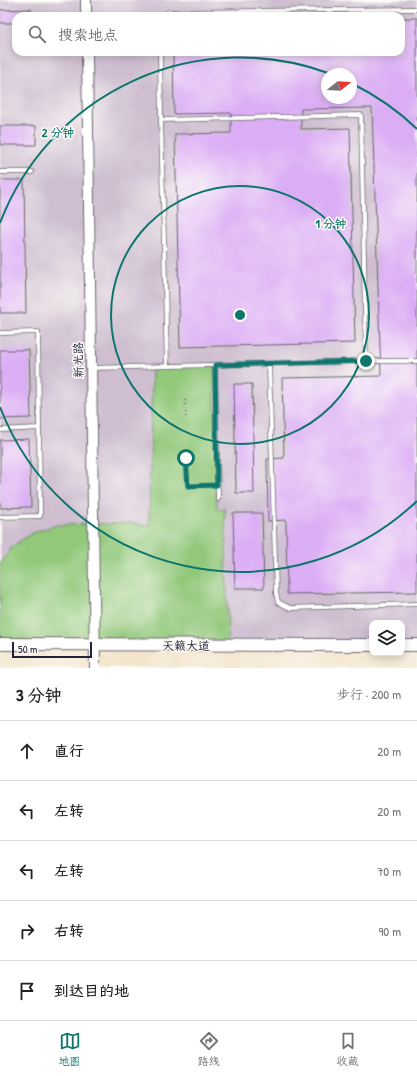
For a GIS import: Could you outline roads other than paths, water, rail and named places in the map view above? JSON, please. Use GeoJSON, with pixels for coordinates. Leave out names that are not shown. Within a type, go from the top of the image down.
{"type":"FeatureCollection","features":[{"type":"Feature","properties":{"kind":"main road","name":"天籁大道"},"geometry":{"type":"LineString","coordinates":[[0,644],[369,645]]}},
{"type":"Feature","properties":{"kind":"main road"},"geometry":{"type":"LineString","coordinates":[[405,645],[417,645]]}},
{"type":"Feature","properties":{"kind":"street"},"geometry":{"type":"LineString","coordinates":[[86,0],[86,12]]}},
{"type":"Feature","properties":{"kind":"street","name":"新光路"},"geometry":{"type":"LineString","coordinates":[[87,56],[95,668]]}},
{"type":"Feature","properties":{"kind":"lane"},"geometry":{"type":"LineString","coordinates":[[169,12],[417,9]]}},
{"type":"Feature","properties":{"kind":"lane"},"geometry":{"type":"LineString","coordinates":[[160,56],[167,366]]}},
{"type":"Feature","properties":{"kind":"lane"},"geometry":{"type":"LineString","coordinates":[[161,120],[361,115],[366,361]]}},
{"type":"Feature","properties":{"kind":"lane"},"geometry":{"type":"LineString","coordinates":[[0,172],[32,172]]}},
{"type":"Feature","properties":{"kind":"lane"},"geometry":{"type":"LineString","coordinates":[[0,333],[38,332],[40,516],[0,517]]}},
{"type":"Feature","properties":{"kind":"lane"},"geometry":{"type":"LineString","coordinates":[[91,368],[417,361]]}},
{"type":"Feature","properties":{"kind":"lane"},"geometry":{"type":"LineString","coordinates":[[270,364],[276,593],[278,602],[290,608],[417,604]]}},
{"type":"Feature","properties":{"kind":"lane"},"geometry":{"type":"LineString","coordinates":[[215,365],[218,499]]}},
{"type":"Feature","properties":{"kind":"lane"},"geometry":{"type":"LineString","coordinates":[[0,430],[39,428]]}}]}
